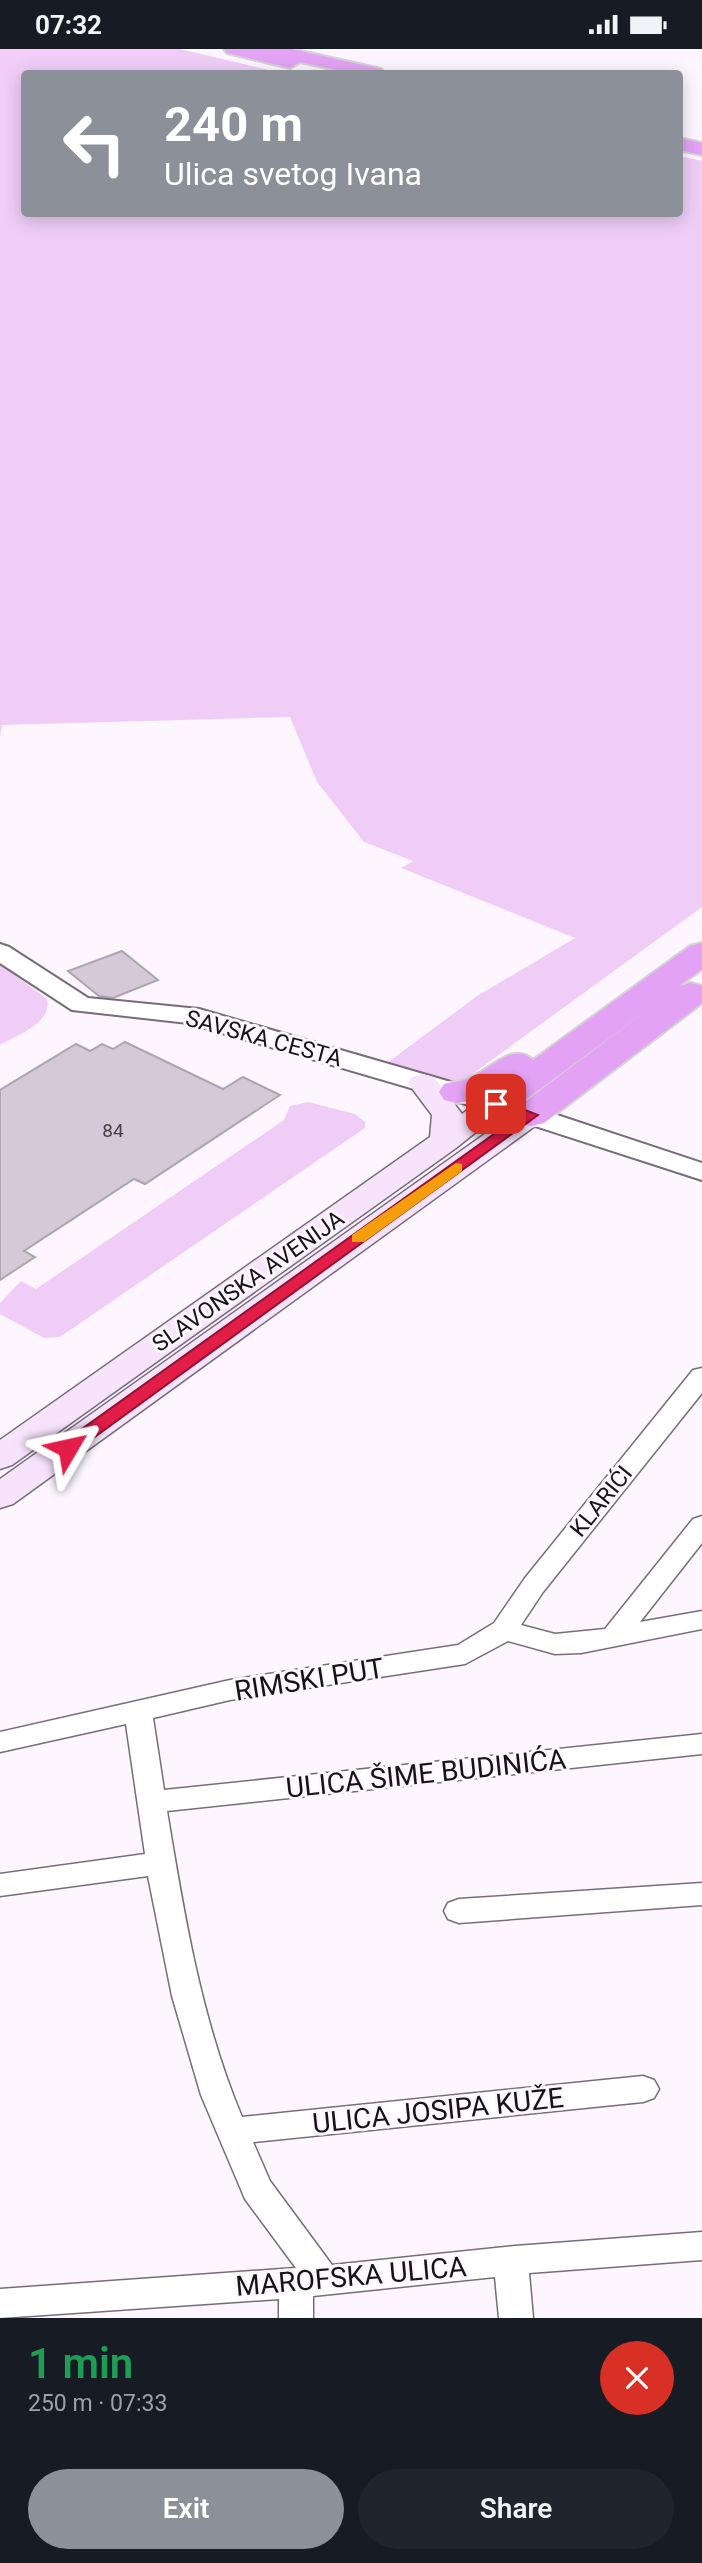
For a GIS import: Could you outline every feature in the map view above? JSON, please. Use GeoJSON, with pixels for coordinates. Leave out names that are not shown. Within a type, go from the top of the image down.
{"type":"FeatureCollection","features":[{"type":"Feature","properties":{"kind":"highway"},"geometry":{"type":"LineString","coordinates":[[234,49],[327,70]]}},
{"type":"Feature","properties":{"kind":"highway"},"geometry":{"type":"LineString","coordinates":[[267,49],[360,70]]}},
{"type":"Feature","properties":{"kind":"highway"},"geometry":{"type":"LineString","coordinates":[[318,61],[370,70]]}},
{"type":"Feature","properties":{"kind":"highway"},"geometry":{"type":"LineString","coordinates":[[683,132],[702,136]]}},
{"type":"Feature","properties":{"kind":"highway"},"geometry":{"type":"LineString","coordinates":[[683,138],[702,141]]}},
{"type":"Feature","properties":{"kind":"highway"},"geometry":{"type":"LineString","coordinates":[[683,145],[702,149]]}},
{"type":"Feature","properties":{"kind":"highway"},"geometry":{"type":"LineString","coordinates":[[496,1104],[702,953]]}},
{"type":"Feature","properties":{"kind":"highway"},"geometry":{"type":"LineString","coordinates":[[531,1115],[702,986]]}},
{"type":"Feature","properties":{"kind":"highway"},"geometry":{"type":"LineString","coordinates":[[440,1087],[488,1083],[559,1039],[608,1023]]}},
{"type":"Feature","properties":{"kind":"main road"},"geometry":{"type":"LineString","coordinates":[[440,1087],[447,1115],[445,1141]]}},
{"type":"Feature","properties":{"kind":"main road","name":"SLAVONSKA AVENIJA"},"geometry":{"type":"LineString","coordinates":[[0,1457],[496,1104]]}},
{"type":"Feature","properties":{"kind":"main road","name":"SLAVONSKA AVENIJA"},"geometry":{"type":"LineString","coordinates":[[0,1496],[531,1115]]}},
{"type":"Feature","properties":{"kind":"street","name":"SAVSKA CESTA"},"geometry":{"type":"LineString","coordinates":[[0,952],[82,1005],[190,1015],[496,1104],[702,1172]]}},
{"type":"Feature","properties":{"kind":"street","name":"KLARIĆI"},"geometry":{"type":"LineString","coordinates":[[504,1629],[534,1585],[702,1376]]}},
{"type":"Feature","properties":{"kind":"street"},"geometry":{"type":"LineString","coordinates":[[613,1638],[702,1525]]}},
{"type":"Feature","properties":{"kind":"street"},"geometry":{"type":"LineString","coordinates":[[504,1629],[555,1644],[613,1638],[702,1620]]}},
{"type":"Feature","properties":{"kind":"street","name":"RIMSKI PUT"},"geometry":{"type":"LineString","coordinates":[[0,1742],[230,1690],[465,1654],[504,1629]]}},
{"type":"Feature","properties":{"kind":"street"},"geometry":{"type":"LineString","coordinates":[[138,1711],[159,1863],[187,1996],[217,2095],[257,2189],[310,2282],[296,2318]]}},
{"type":"Feature","properties":{"kind":"street","name":"ULICA ŠIME BUDINIĆA"},"geometry":{"type":"LineString","coordinates":[[150,1802],[702,1744]]}},
{"type":"Feature","properties":{"kind":"street"},"geometry":{"type":"LineString","coordinates":[[0,1885],[159,1863]]}},
{"type":"Feature","properties":{"kind":"street"},"geometry":{"type":"LineString","coordinates":[[459,1911],[702,1894]]}},
{"type":"Feature","properties":{"kind":"street","name":"ULICA JOSIPA KUŽE"},"geometry":{"type":"LineString","coordinates":[[233,2131],[643,2089]]}},
{"type":"Feature","properties":{"kind":"street","name":"MAROFSKA ULICA"},"geometry":{"type":"LineString","coordinates":[[0,2304],[310,2282],[515,2260],[702,2246]]}},
{"type":"Feature","properties":{"kind":"street"},"geometry":{"type":"LineString","coordinates":[[515,2260],[512,2275],[516,2318]]}},
{"type":"Feature","properties":{"kind":"shaded area"},"geometry":{"type":"Polygon","coordinates":[[[0,49],[180,49],[269,70],[21,70],[21,217],[683,217],[683,157],[702,161],[702,907],[460,1083],[387,1063],[477,996],[575,938],[401,868],[413,861],[364,842],[317,782],[290,717],[2,725],[0,738],[0,49]]]}},
{"type":"Feature","properties":{"kind":"shaded area"},"geometry":{"type":"Polygon","coordinates":[[[0,964],[47,999],[47,1007],[45,1015],[32,1027],[0,1045],[0,964]]]}},
{"type":"Feature","properties":{"kind":"shaded area"},"geometry":{"type":"Polygon","coordinates":[[[308,1102],[355,1114],[365,1122],[365,1128],[60,1337],[44,1338],[0,1314],[0,1303],[21,1281],[36,1289],[284,1120],[290,1106],[308,1102]]]}},
{"type":"Feature","properties":{"kind":"building"},"geometry":{"type":"Polygon","coordinates":[[[122,951],[158,980],[113,998],[99,996],[68,971],[122,951]]]}},
{"type":"Feature","properties":{"kind":"building"},"geometry":{"type":"Polygon","coordinates":[[[125,1042],[223,1089],[243,1077],[280,1095],[145,1184],[134,1179],[24,1251],[35,1257],[0,1280],[0,1090],[76,1044],[90,1051],[102,1044],[113,1049],[125,1042]]]}},
{"type":"Feature","properties":{"kind":"slow traffic"},"geometry":{"type":"LineString","coordinates":[[358,1238],[456,1168]]}},
{"type":"Feature","properties":{"kind":"route"},"geometry":{"type":"LineString","coordinates":[[68,1448],[531,1115],[496,1104]]}}]}
